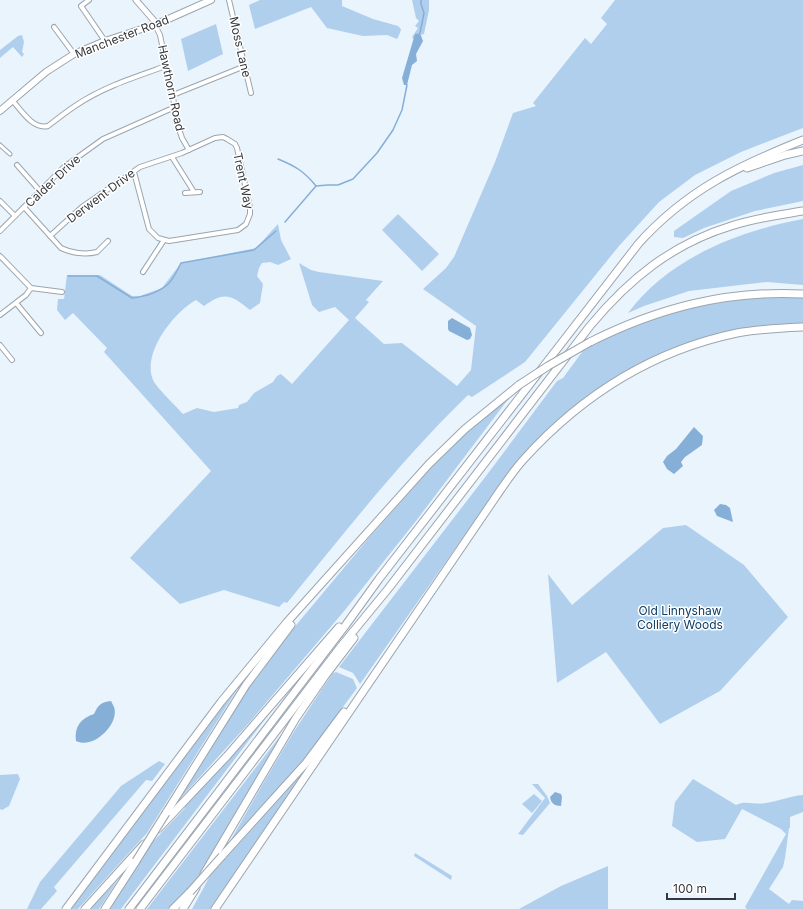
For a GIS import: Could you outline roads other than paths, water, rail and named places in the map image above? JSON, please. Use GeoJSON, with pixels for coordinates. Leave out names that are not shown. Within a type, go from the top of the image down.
{"type":"FeatureCollection","features":[{"type":"Feature","properties":{"kind":"highway"},"geometry":{"type":"LineString","coordinates":[[129,909],[345,626],[379,579],[639,243],[677,207],[713,181],[764,155],[803,140]]}},
{"type":"Feature","properties":{"kind":"highway"},"geometry":{"type":"LineString","coordinates":[[713,181],[766,161],[803,151]]}},
{"type":"Feature","properties":{"kind":"highway"},"geometry":{"type":"LineString","coordinates":[[183,909],[296,718],[325,676],[388,589],[610,302],[642,272],[672,251],[714,231],[752,220],[803,211]]}},
{"type":"Feature","properties":{"kind":"highway"},"geometry":{"type":"LineString","coordinates":[[66,909],[221,702],[288,622],[392,503],[464,429],[519,385],[548,366],[590,342],[627,324],[691,303],[735,296],[760,294],[803,294]]}},
{"type":"Feature","properties":{"kind":"highway"},"geometry":{"type":"LineString","coordinates":[[215,909],[495,498],[523,460],[551,430],[588,399],[630,372],[661,357],[712,339],[738,333],[803,327]]}},
{"type":"Feature","properties":{"kind":"highway"},"geometry":{"type":"LineString","coordinates":[[85,909],[227,756],[379,579]]}},
{"type":"Feature","properties":{"kind":"highway"},"geometry":{"type":"LineString","coordinates":[[140,909],[342,644],[388,589]]}},
{"type":"Feature","properties":{"kind":"highway"},"geometry":{"type":"LineString","coordinates":[[105,909],[246,684],[317,590]]}},
{"type":"Feature","properties":{"kind":"highway"},"geometry":{"type":"LineString","coordinates":[[173,909],[306,763],[424,602]]}},
{"type":"Feature","properties":{"kind":"main road","name":"Manchester Road"},"geometry":{"type":"LineString","coordinates":[[0,111],[49,70],[74,54],[105,41],[156,24],[211,0]]}},
{"type":"Feature","properties":{"kind":"street"},"geometry":{"type":"LineString","coordinates":[[89,0],[81,6],[105,41]]}},
{"type":"Feature","properties":{"kind":"street"},"geometry":{"type":"LineString","coordinates":[[136,0],[156,24]]}},
{"type":"Feature","properties":{"kind":"street","name":"Moss Lane"},"geometry":{"type":"LineString","coordinates":[[229,0],[251,93]]}},
{"type":"Feature","properties":{"kind":"street","name":"Hawthorn Road"},"geometry":{"type":"LineString","coordinates":[[156,24],[160,35],[182,138],[189,150]]}},
{"type":"Feature","properties":{"kind":"street"},"geometry":{"type":"LineString","coordinates":[[54,27],[74,54]]}},
{"type":"Feature","properties":{"kind":"street"},"geometry":{"type":"LineString","coordinates":[[12,100],[33,123],[45,127],[75,106],[99,92],[166,66]]}},
{"type":"Feature","properties":{"kind":"street"},"geometry":{"type":"LineString","coordinates":[[173,95],[245,66]]}},
{"type":"Feature","properties":{"kind":"street","name":"Calder Drive"},"geometry":{"type":"LineString","coordinates":[[0,231],[64,166],[92,146],[103,139],[175,107]]}},
{"type":"Feature","properties":{"kind":"street","name":"Trent Way"},"geometry":{"type":"LineString","coordinates":[[156,161],[189,150],[219,137],[227,139],[237,148],[250,208],[250,214],[246,224],[238,230],[164,240]]}},
{"type":"Feature","properties":{"kind":"street"},"geometry":{"type":"LineString","coordinates":[[0,145],[10,154]]}},
{"type":"Feature","properties":{"kind":"street"},"geometry":{"type":"LineString","coordinates":[[172,156],[194,192]]}},
{"type":"Feature","properties":{"kind":"street","name":"Derwent Drive"},"geometry":{"type":"LineString","coordinates":[[50,236],[82,207],[134,172],[140,166],[156,161]]}},
{"type":"Feature","properties":{"kind":"street"},"geometry":{"type":"LineString","coordinates":[[17,165],[40,191]]}},
{"type":"Feature","properties":{"kind":"street"},"geometry":{"type":"LineString","coordinates":[[134,172],[149,229],[158,238],[164,240],[143,272]]}},
{"type":"Feature","properties":{"kind":"street"},"geometry":{"type":"LineString","coordinates":[[185,193],[200,192]]}},
{"type":"Feature","properties":{"kind":"street"},"geometry":{"type":"LineString","coordinates":[[0,201],[15,216]]}},
{"type":"Feature","properties":{"kind":"street"},"geometry":{"type":"LineString","coordinates":[[24,207],[61,248],[73,252],[97,252],[108,241]]}},
{"type":"Feature","properties":{"kind":"street"},"geometry":{"type":"LineString","coordinates":[[0,256],[31,288],[62,293]]}},
{"type":"Feature","properties":{"kind":"street"},"geometry":{"type":"LineString","coordinates":[[0,315],[26,295],[31,288]]}},
{"type":"Feature","properties":{"kind":"street"},"geometry":{"type":"LineString","coordinates":[[16,303],[42,332]]}},
{"type":"Feature","properties":{"kind":"street"},"geometry":{"type":"LineString","coordinates":[[0,345],[12,360]]}},
{"type":"Feature","properties":{"kind":"waterway"},"geometry":{"type":"LineString","coordinates":[[420,33],[424,13],[421,0]]}},
{"type":"Feature","properties":{"kind":"waterway"},"geometry":{"type":"LineString","coordinates":[[285,222],[316,186],[338,185],[353,179],[377,153],[393,130],[402,110],[407,85]]}},
{"type":"Feature","properties":{"kind":"waterway"},"geometry":{"type":"LineString","coordinates":[[278,159],[299,170],[316,186]]}},
{"type":"Feature","properties":{"kind":"waterway"},"geometry":{"type":"LineString","coordinates":[[68,276],[97,276],[132,298],[148,295],[169,284],[181,263],[254,250],[276,231]]}},
{"type":"Feature","properties":{"kind":"park label","name":"Old Linnyshaw Colliery Woods"},"geometry":{"type":"Point","coordinates":[680,618]}}]}
